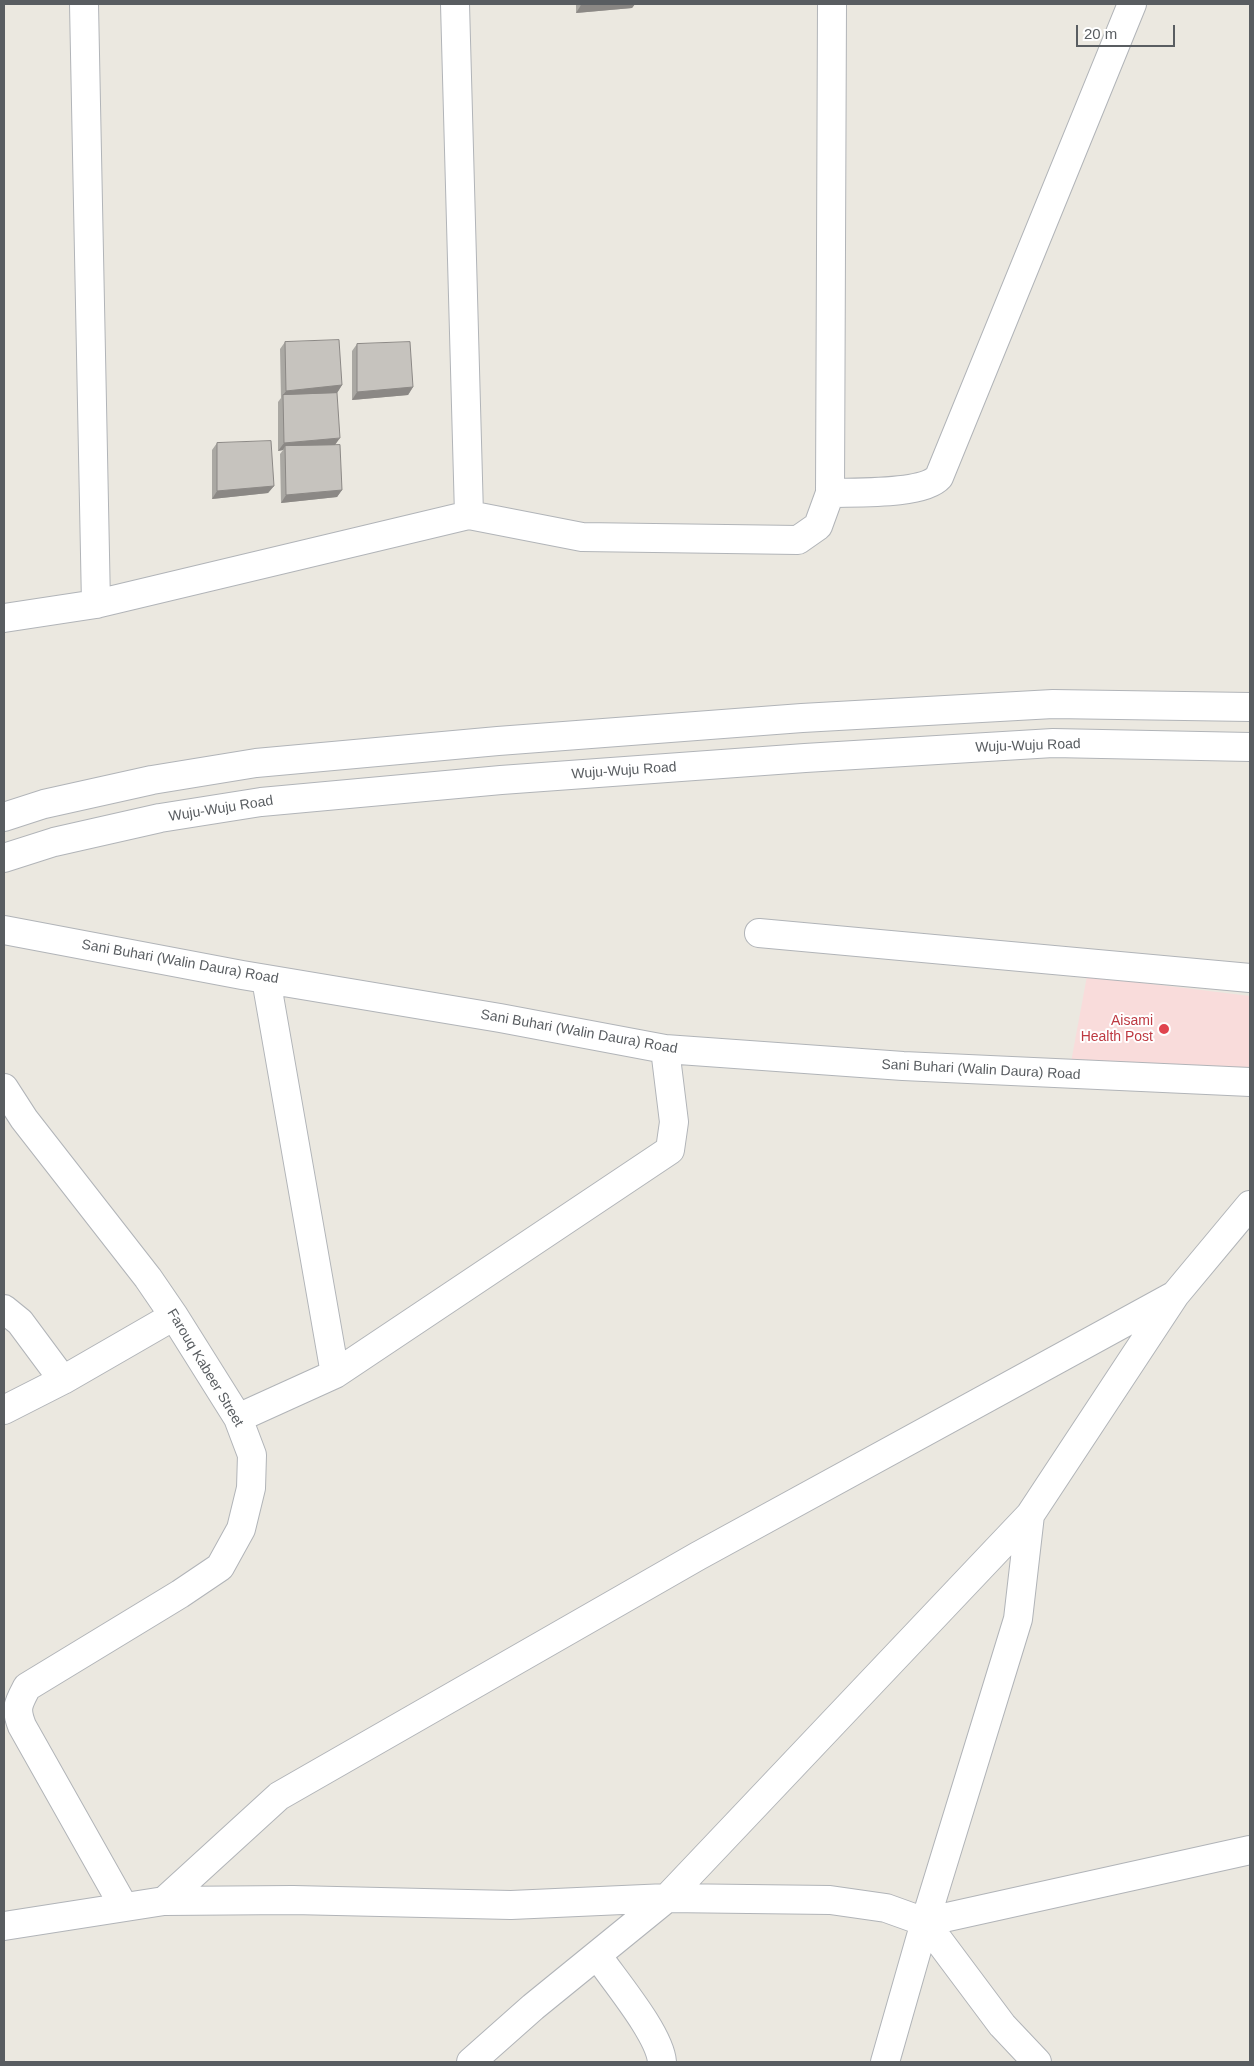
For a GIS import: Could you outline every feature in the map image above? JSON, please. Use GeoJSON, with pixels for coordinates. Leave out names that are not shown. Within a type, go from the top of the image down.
{"type":"FeatureCollection","features":[{"type":"Feature","properties":{"kind":"street"},"geometry":{"type":"LineString","coordinates":[[84,4],[96,604]]}},
{"type":"Feature","properties":{"kind":"street"},"geometry":{"type":"LineString","coordinates":[[455,4],[469,515]]}},
{"type":"Feature","properties":{"kind":"street"},"geometry":{"type":"LineString","coordinates":[[4,618],[96,604],[469,515],[582,537],[798,540],[818,526],[830,493],[832,4]]}},
{"type":"Feature","properties":{"kind":"street"},"geometry":{"type":"LineString","coordinates":[[830,493],[904,489],[930,484],[939,478],[1132,4]]}},
{"type":"Feature","properties":{"kind":"street"},"geometry":{"type":"LineString","coordinates":[[4,817],[44,804],[152,780],[256,763],[498,741],[802,718],[1052,704],[1250,707]]}},
{"type":"Feature","properties":{"kind":"street","name":"Wuju-Wuju Road"},"geometry":{"type":"LineString","coordinates":[[4,858],[54,842],[160,818],[261,802],[501,780],[805,758],[1053,743],[1250,747]]}},
{"type":"Feature","properties":{"kind":"street","name":"Sani Buhari (Walin Daura) Road"},"geometry":{"type":"LineString","coordinates":[[4,930],[266,979],[500,1018],[665,1049],[903,1066],[1250,1082]]}},
{"type":"Feature","properties":{"kind":"street"},"geometry":{"type":"LineString","coordinates":[[759,933],[1250,978]]}},
{"type":"Feature","properties":{"kind":"street"},"geometry":{"type":"LineString","coordinates":[[266,979],[334,1374]]}},
{"type":"Feature","properties":{"kind":"street"},"geometry":{"type":"LineString","coordinates":[[238,1418],[334,1374],[670,1150],[674,1122],[665,1049]]}},
{"type":"Feature","properties":{"kind":"street","name":"Farouq Kabeer Street"},"geometry":{"type":"LineString","coordinates":[[4,1088],[24,1119],[148,1278],[174,1316],[238,1418],[252,1455],[251,1488],[241,1529],[220,1567],[180,1594],[26,1687],[11,1701]]}},
{"type":"Feature","properties":{"kind":"street"},"geometry":{"type":"LineString","coordinates":[[471,2062],[666,1898],[1030,1514],[1175,1295],[1250,1205]]}},
{"type":"Feature","properties":{"kind":"street"},"geometry":{"type":"LineString","coordinates":[[164,1901],[279,1796],[698,1556],[1175,1295]]}},
{"type":"Feature","properties":{"kind":"street"},"geometry":{"type":"LineString","coordinates":[[4,1309],[20,1322],[63,1380]]}},
{"type":"Feature","properties":{"kind":"street"},"geometry":{"type":"LineString","coordinates":[[4,1410],[63,1380],[174,1316]]}},
{"type":"Feature","properties":{"kind":"street"},"geometry":{"type":"LineString","coordinates":[[885,2062],[925,1922],[1018,1619],[1030,1514]]}},
{"type":"Feature","properties":{"kind":"street"},"geometry":{"type":"LineString","coordinates":[[11,1701],[22,1726],[124,1907]]}},
{"type":"Feature","properties":{"kind":"street"},"geometry":{"type":"LineString","coordinates":[[4,1926],[164,1901],[293,1900],[510,1905],[666,1898],[830,1900],[886,1908],[925,1922],[1250,1850]]}},
{"type":"Feature","properties":{"kind":"street"},"geometry":{"type":"LineString","coordinates":[[925,1922],[1002,2025],[1037,2062]]}},
{"type":"Feature","properties":{"kind":"street"},"geometry":{"type":"LineString","coordinates":[[597,1955],[643,2020],[661,2054],[662,2062]]}},
{"type":"Feature","properties":{"kind":"shaded area","name":"Aisami Health Post"},"geometry":{"type":"Polygon","coordinates":[[[1087,976],[1250,996],[1250,1073],[1071,1062],[1087,976]]]}},
{"type":"Feature","properties":{"kind":"building"},"geometry":{"type":"Polygon","coordinates":[[[339,340],[342,385],[286,391],[285,342],[339,340]]]}},
{"type":"Feature","properties":{"kind":"building"},"geometry":{"type":"Polygon","coordinates":[[[410,342],[413,387],[357,392],[357,344],[410,342]]]}},
{"type":"Feature","properties":{"kind":"building"},"geometry":{"type":"Polygon","coordinates":[[[337,393],[340,438],[284,443],[283,395],[337,393]]]}},
{"type":"Feature","properties":{"kind":"building"},"geometry":{"type":"Polygon","coordinates":[[[271,441],[274,486],[217,491],[217,443],[271,441]]]}},
{"type":"Feature","properties":{"kind":"building"},"geometry":{"type":"Polygon","coordinates":[[[340,445],[342,490],[286,495],[285,446],[340,445]]]}},
{"type":"Feature","properties":{"kind":"place","name":"Aisami Health Post"},"geometry":{"type":"Point","coordinates":[1164,1029]}}]}
